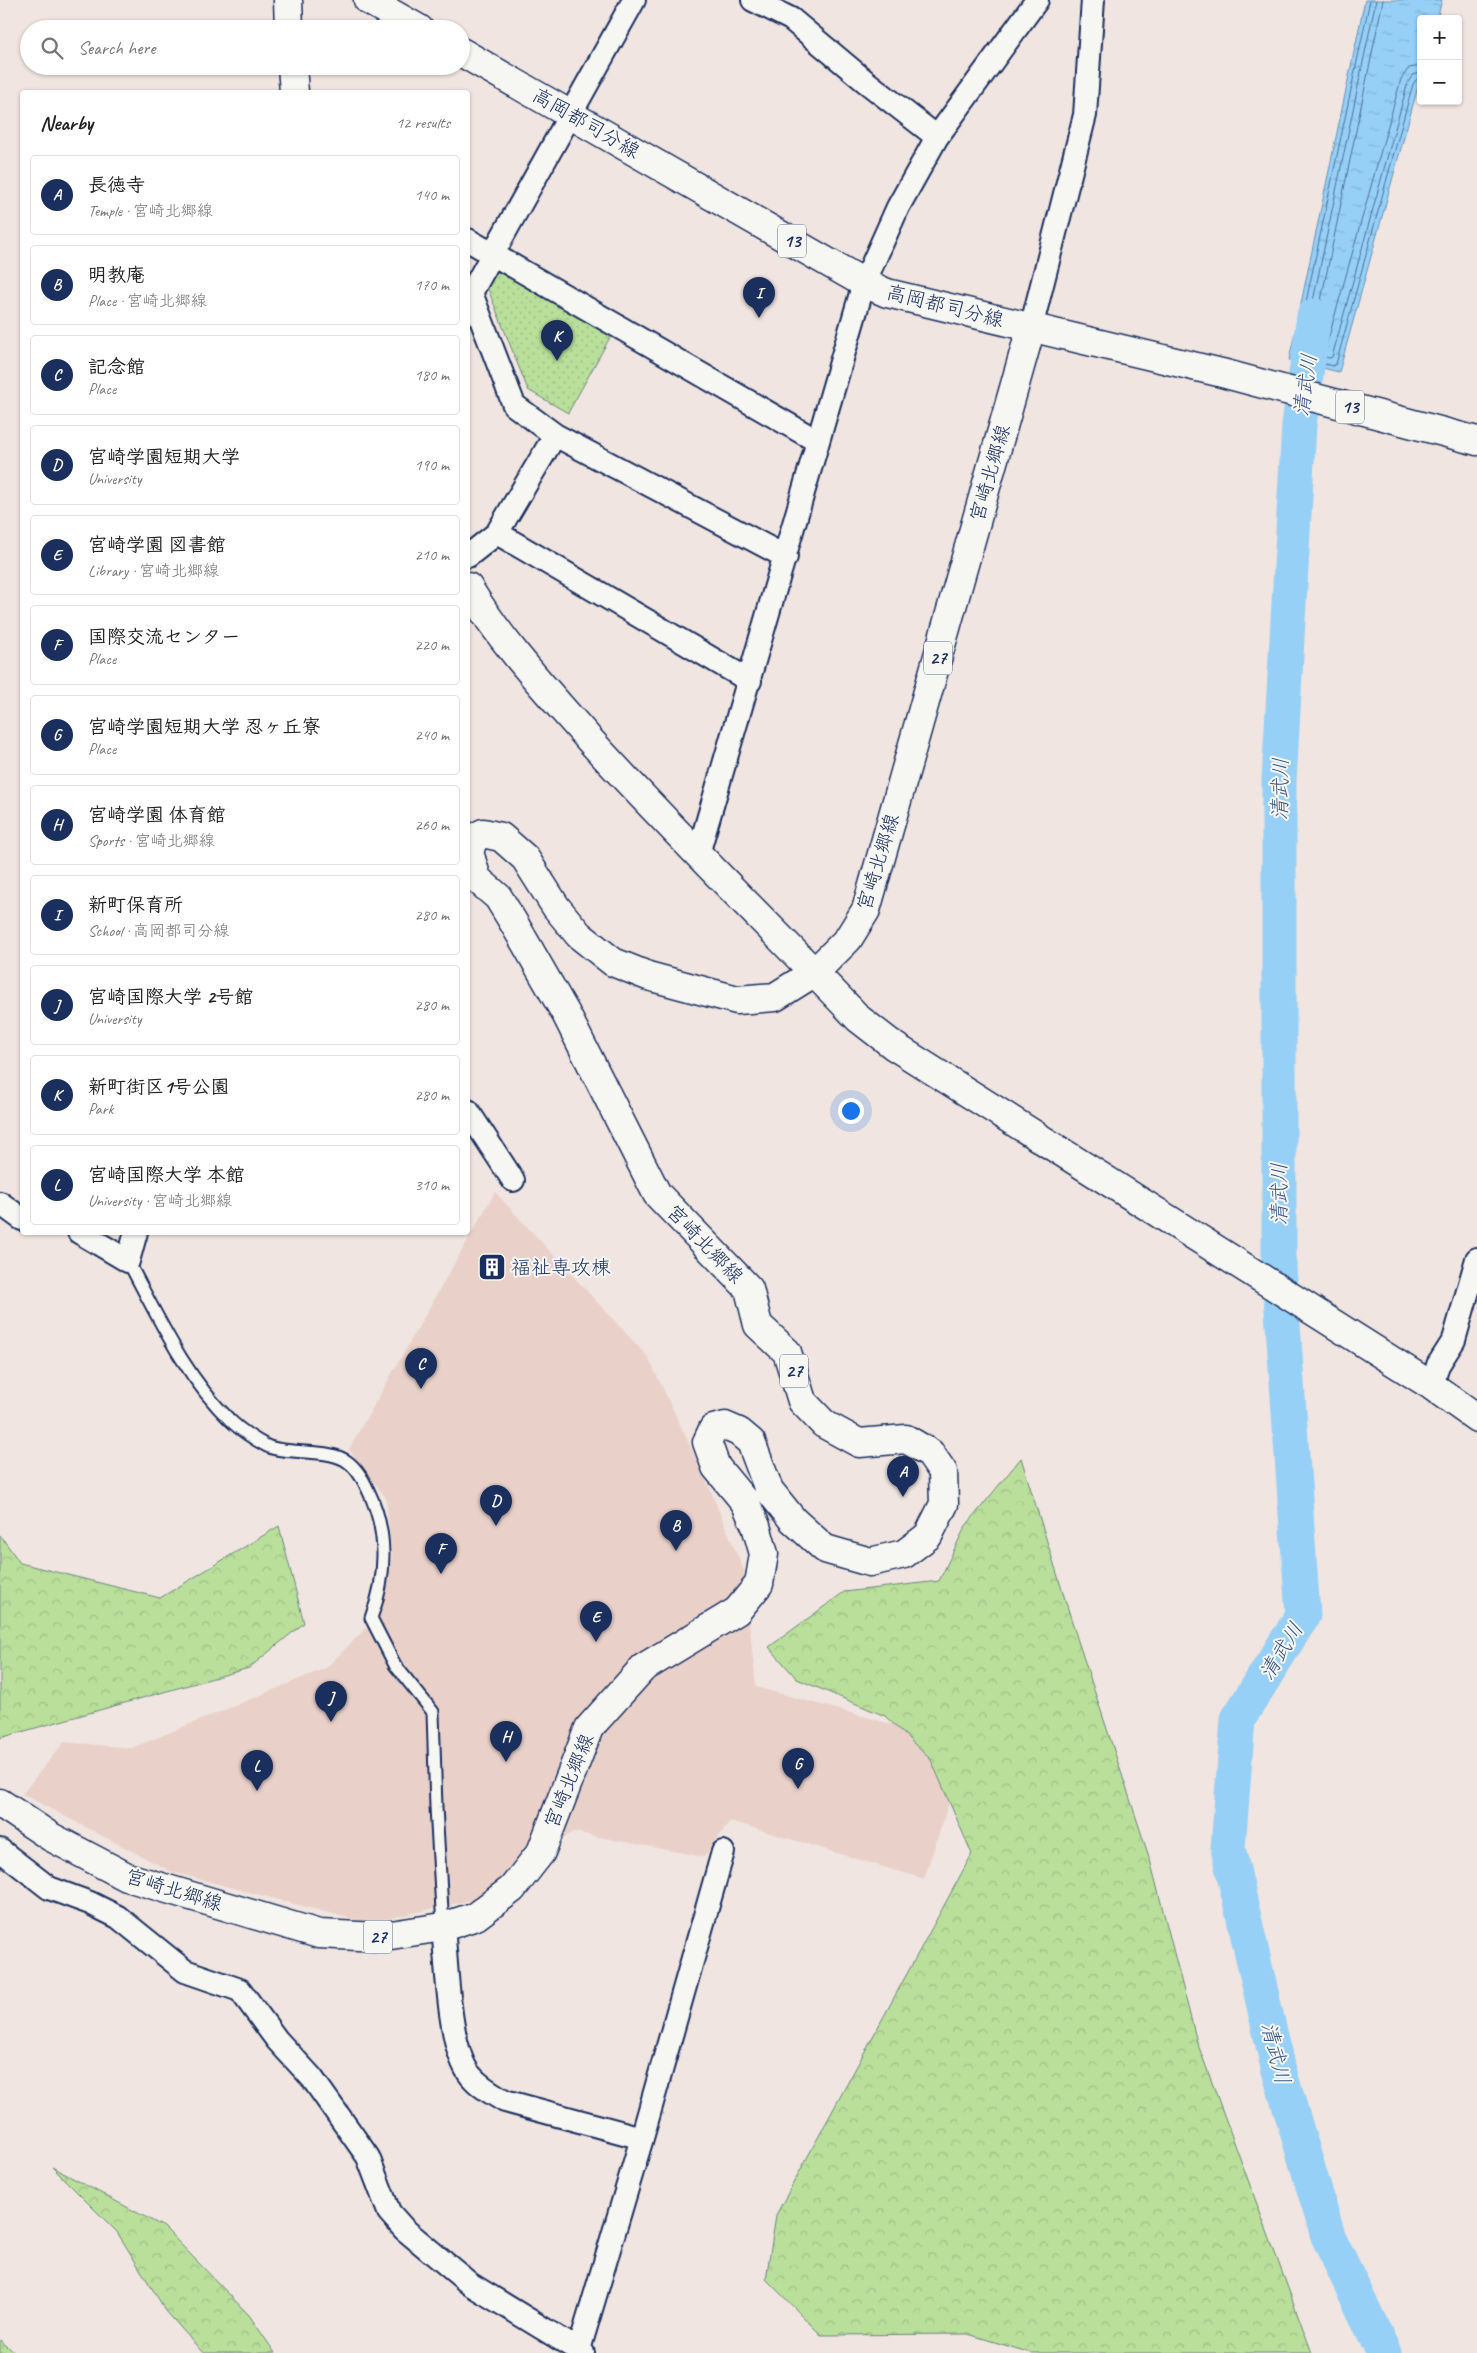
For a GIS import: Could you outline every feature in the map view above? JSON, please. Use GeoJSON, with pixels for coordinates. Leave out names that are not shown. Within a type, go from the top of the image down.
{"type":"FeatureCollection","features":[{"type":"Feature","properties":{"kind":"main road"},"geometry":{"type":"LineString","coordinates":[[288,0],[289,20]]}},
{"type":"Feature","properties":{"kind":"main road"},"geometry":{"type":"LineString","coordinates":[[368,0],[403,20]]}},
{"type":"Feature","properties":{"kind":"main road","name":"高岡都司分線"},"geometry":{"type":"LineString","coordinates":[[470,57],[864,283],[887,293],[1222,373],[1477,441]]}},
{"type":"Feature","properties":{"kind":"main road"},"geometry":{"type":"LineString","coordinates":[[293,75],[294,90]]}},
{"type":"Feature","properties":{"kind":"main road","name":"宮崎北郷線"},"geometry":{"type":"LineString","coordinates":[[471,835],[483,833],[501,837],[525,858],[556,907],[579,935],[613,962],[648,976],[737,1000],[775,997],[815,972],[848,938],[866,910],[1031,328]]}},
{"type":"Feature","properties":{"kind":"main road"},"geometry":{"type":"LineString","coordinates":[[470,590],[490,624],[534,677],[634,789],[859,1019],[894,1046],[1043,1138],[1432,1386],[1477,1418]]}},
{"type":"Feature","properties":{"kind":"main road","name":"宮崎北郷線"},"geometry":{"type":"LineString","coordinates":[[0,1803],[51,1837],[127,1878],[319,1934],[378,1937],[444,1927],[476,1916],[512,1890],[541,1852],[589,1728],[643,1668],[737,1611],[759,1584],[764,1554],[756,1526],[745,1502],[716,1467],[707,1442],[713,1429],[725,1426],[738,1432],[751,1442],[770,1490],[793,1520],[825,1549],[870,1562],[904,1554],[928,1536],[944,1504],[943,1472],[930,1453],[906,1439],[859,1443],[824,1424],[802,1402],[787,1352],[758,1325],[749,1289],[657,1194],[566,1014],[498,897],[477,879],[470,855]]}},
{"type":"Feature","properties":{"kind":"street"},"geometry":{"type":"LineString","coordinates":[[634,0],[491,253],[471,293],[514,405],[555,435],[786,557]]}},
{"type":"Feature","properties":{"kind":"street"},"geometry":{"type":"LineString","coordinates":[[753,0],[791,19],[865,81],[937,137]]}},
{"type":"Feature","properties":{"kind":"street"},"geometry":{"type":"LineString","coordinates":[[698,854],[750,681],[817,441],[864,283],[898,208],[937,137],[1037,0]]}},
{"type":"Feature","properties":{"kind":"street"},"geometry":{"type":"LineString","coordinates":[[1031,328],[1085,114],[1093,0]]}},
{"type":"Feature","properties":{"kind":"street"},"geometry":{"type":"LineString","coordinates":[[470,241],[817,441]]}},
{"type":"Feature","properties":{"kind":"street"},"geometry":{"type":"LineString","coordinates":[[470,554],[497,533],[555,435]]}},
{"type":"Feature","properties":{"kind":"street"},"geometry":{"type":"LineString","coordinates":[[497,533],[750,681]]}},
{"type":"Feature","properties":{"kind":"street"},"geometry":{"type":"LineString","coordinates":[[470,1114],[513,1180]]}},
{"type":"Feature","properties":{"kind":"street"},"geometry":{"type":"LineString","coordinates":[[0,1203],[20,1218]]}},
{"type":"Feature","properties":{"kind":"street"},"geometry":{"type":"LineString","coordinates":[[84,1235],[128,1261],[135,1235]]}},
{"type":"Feature","properties":{"kind":"street"},"geometry":{"type":"LineString","coordinates":[[1432,1386],[1438,1365],[1454,1340],[1477,1259]]}},
{"type":"Feature","properties":{"kind":"street"},"geometry":{"type":"LineString","coordinates":[[0,1850],[49,1888],[90,1903],[118,1917],[185,1971],[240,1990],[277,2040],[312,2078],[368,2157],[390,2212],[404,2229],[470,2284],[580,2352],[723,1852]]}},
{"type":"Feature","properties":{"kind":"street"},"geometry":{"type":"LineString","coordinates":[[444,1927],[455,2042],[470,2076],[491,2093],[505,2101],[642,2138]]}},
{"type":"Feature","properties":{"kind":"lane"},"geometry":{"type":"LineString","coordinates":[[128,1261],[197,1381],[230,1421],[268,1446],[324,1454],[345,1460],[361,1477],[375,1504],[384,1542],[380,1594],[371,1618],[395,1665],[433,1712],[436,1807],[444,1927]]}},
{"type":"Feature","properties":{"kind":"shaded area"},"geometry":{"type":"Polygon","coordinates":[[[495,1192],[648,1357],[704,1475],[744,1571],[756,1687],[968,1745],[924,1879],[730,1821],[704,1857],[573,1832],[472,1900],[368,1923],[172,1872],[22,1794],[64,1742],[132,1748],[326,1668],[375,1619],[392,1557],[386,1498],[349,1449],[495,1192]]]}},
{"type":"Feature","properties":{"kind":"green space"},"geometry":{"type":"Polygon","coordinates":[[[496,263],[613,332],[568,413],[528,390],[486,284],[496,263]]]}},
{"type":"Feature","properties":{"kind":"green space"},"geometry":{"type":"Polygon","coordinates":[[[1021,1458],[1078,1641],[1150,1860],[1197,2042],[1312,2353],[1031,2353],[968,2334],[821,2335],[766,2279],[776,2215],[972,1854],[931,1760],[885,1716],[797,1679],[769,1647],[844,1592],[939,1581],[965,1527],[1021,1458]]]}},
{"type":"Feature","properties":{"kind":"green space"},"geometry":{"type":"Polygon","coordinates":[[[279,1526],[304,1623],[249,1668],[0,1738],[0,1535],[20,1563],[160,1598],[279,1526]]]}},
{"type":"Feature","properties":{"kind":"green space"},"geometry":{"type":"Polygon","coordinates":[[[52,2167],[164,2227],[249,2315],[275,2353],[203,2353],[166,2311],[117,2232],[52,2167]]]}},
{"type":"Feature","properties":{"kind":"green space"},"geometry":{"type":"Polygon","coordinates":[[[0,2340],[15,2353],[0,2353],[0,2340]]]}},
{"type":"Feature","properties":{"kind":"water"},"geometry":{"type":"Polygon","coordinates":[[[1365,0],[1442,0],[1438,15],[1417,15],[1417,90],[1339,372],[1289,360],[1365,0]]]}},
{"type":"Feature","properties":{"kind":"waterway","name":"清武川"},"geometry":{"type":"LineString","coordinates":[[1314,316],[1299,425],[1279,781],[1279,1267],[1303,1615],[1238,1719],[1228,1848],[1278,2067],[1328,2236],[1384,2353]]}},
{"type":"Feature","properties":{"kind":"place","name":"新町保育所"},"geometry":{"type":"Point","coordinates":[759,318]}},
{"type":"Feature","properties":{"kind":"place","name":"新町街区1号公園"},"geometry":{"type":"Point","coordinates":[557,361]}},
{"type":"Feature","properties":{"kind":"place","name":"福祉専攻棟"},"geometry":{"type":"Point","coordinates":[492,1267]}},
{"type":"Feature","properties":{"kind":"place","name":"記念館"},"geometry":{"type":"Point","coordinates":[421,1389]}},
{"type":"Feature","properties":{"kind":"place","name":"長徳寺"},"geometry":{"type":"Point","coordinates":[903,1497]}},
{"type":"Feature","properties":{"kind":"place","name":"宮崎学園短期大学"},"geometry":{"type":"Point","coordinates":[496,1526]}},
{"type":"Feature","properties":{"kind":"place","name":"明教庵"},"geometry":{"type":"Point","coordinates":[676,1551]}},
{"type":"Feature","properties":{"kind":"place","name":"国際交流センター"},"geometry":{"type":"Point","coordinates":[441,1574]}},
{"type":"Feature","properties":{"kind":"place","name":"宮崎学園 図書館"},"geometry":{"type":"Point","coordinates":[596,1642]}},
{"type":"Feature","properties":{"kind":"place","name":"宮崎国際大学 2号館"},"geometry":{"type":"Point","coordinates":[331,1722]}},
{"type":"Feature","properties":{"kind":"place","name":"宮崎学園 体育館"},"geometry":{"type":"Point","coordinates":[506,1762]}},
{"type":"Feature","properties":{"kind":"place","name":"宮崎学園短期大学 忍ヶ丘寮"},"geometry":{"type":"Point","coordinates":[798,1789]}},
{"type":"Feature","properties":{"kind":"place","name":"宮崎国際大学 本館"},"geometry":{"type":"Point","coordinates":[257,1791]}}]}
